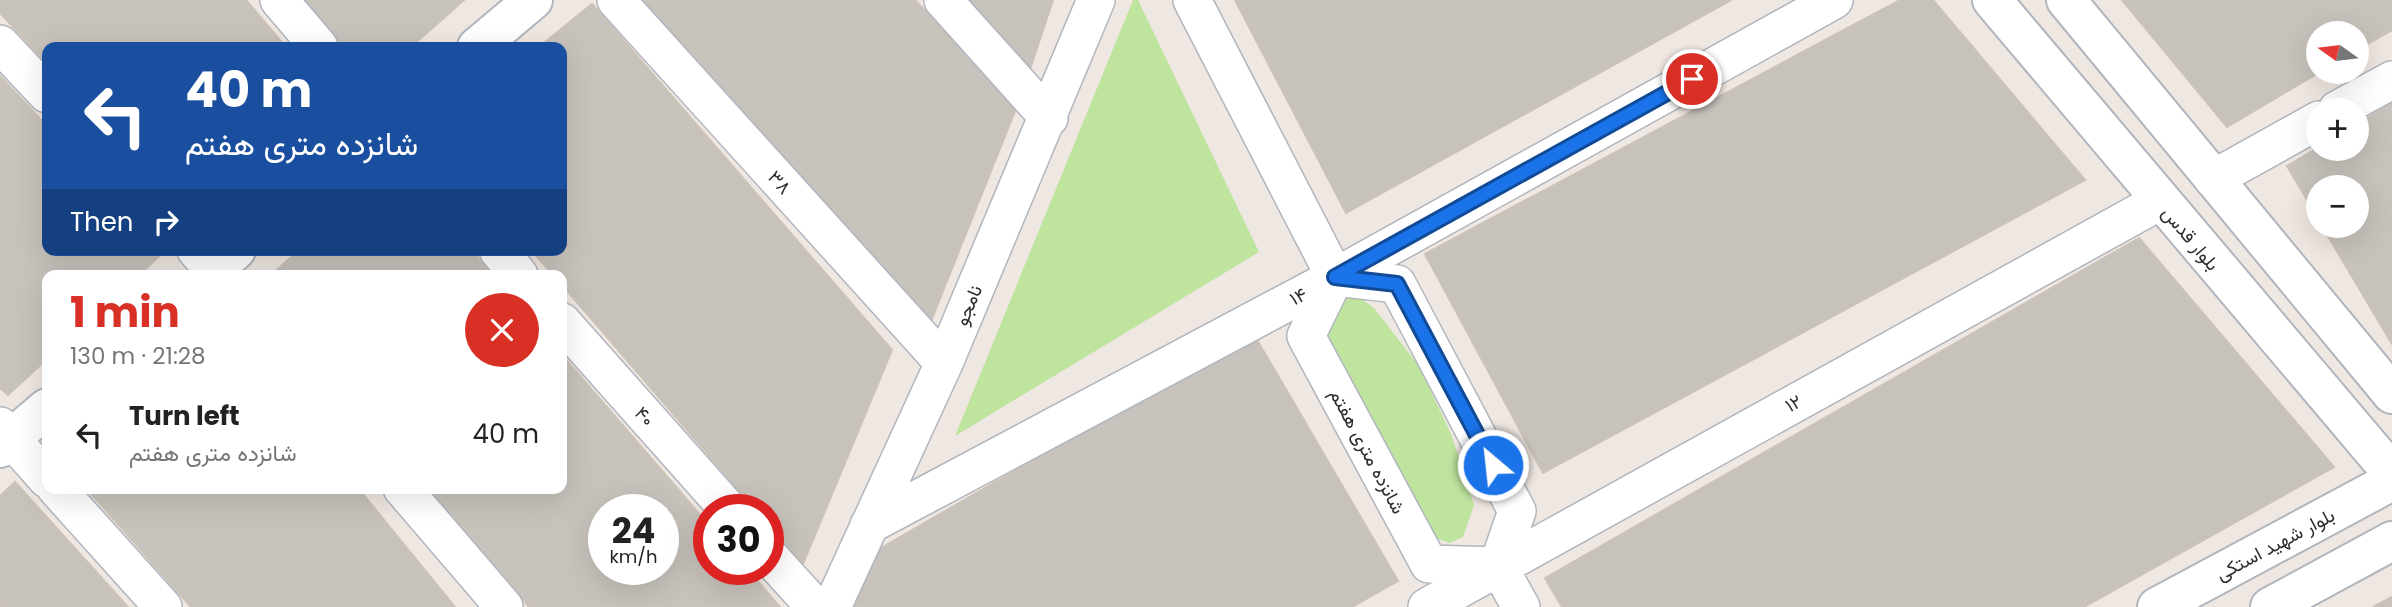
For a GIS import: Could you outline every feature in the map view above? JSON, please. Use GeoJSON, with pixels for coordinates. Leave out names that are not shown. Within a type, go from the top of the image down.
{"type":"FeatureCollection","features":[{"type":"Feature","properties":{"kind":"main road"},"geometry":{"type":"LineString","coordinates":[[483,42],[533,0]]}},
{"type":"Feature","properties":{"kind":"main road","name":"بلوار قدس"},"geometry":{"type":"LineString","coordinates":[[1992,0],[2392,474]]}},
{"type":"Feature","properties":{"kind":"main road"},"geometry":{"type":"LineString","coordinates":[[2066,0],[2392,394]]}},
{"type":"Feature","properties":{"kind":"main road"},"geometry":{"type":"LineString","coordinates":[[4,438],[42,411]]}},
{"type":"Feature","properties":{"kind":"main road","name":"بلوار شهید استکی"},"geometry":{"type":"LineString","coordinates":[[2157,607],[2392,481]]}},
{"type":"Feature","properties":{"kind":"main road"},"geometry":{"type":"LineString","coordinates":[[2270,607],[2392,541]]}},
{"type":"Feature","properties":{"kind":"street"},"geometry":{"type":"LineString","coordinates":[[279,0],[315,42]]}},
{"type":"Feature","properties":{"kind":"street","name":"۳۸"},"geometry":{"type":"LineString","coordinates":[[616,0],[944,363]]}},
{"type":"Feature","properties":{"kind":"street"},"geometry":{"type":"LineString","coordinates":[[943,0],[1049,118]]}},
{"type":"Feature","properties":{"kind":"street","name":"نامجو"},"geometry":{"type":"LineString","coordinates":[[832,607],[944,363],[1049,118],[1096,0]]}},
{"type":"Feature","properties":{"kind":"street"},"geometry":{"type":"LineString","coordinates":[[1192,0],[1335,277],[1397,284],[1517,511],[1498,566],[1521,607]]}},
{"type":"Feature","properties":{"kind":"street","name":"۱۴"},"geometry":{"type":"LineString","coordinates":[[869,525],[1335,277],[1834,0]]}},
{"type":"Feature","properties":{"kind":"street"},"geometry":{"type":"LineString","coordinates":[[0,44],[42,89]]}},
{"type":"Feature","properties":{"kind":"street"},"geometry":{"type":"LineString","coordinates":[[2359,98],[2392,80]]}},
{"type":"Feature","properties":{"kind":"street"},"geometry":{"type":"LineString","coordinates":[[2213,179],[2306,127]]}},
{"type":"Feature","properties":{"kind":"street","name":"۱۲"},"geometry":{"type":"LineString","coordinates":[[1427,607],[2160,201]]}},
{"type":"Feature","properties":{"kind":"street"},"geometry":{"type":"LineString","coordinates":[[503,256],[515,270]]}},
{"type":"Feature","properties":{"kind":"street","name":"شانزده متری هفتم"},"geometry":{"type":"LineString","coordinates":[[1335,277],[1306,336],[1429,564],[1498,566]]}},
{"type":"Feature","properties":{"kind":"street","name":"۴۰"},"geometry":{"type":"LineString","coordinates":[[567,329],[715,494]]}},
{"type":"Feature","properties":{"kind":"street"},"geometry":{"type":"LineString","coordinates":[[4,438],[42,474]]}},
{"type":"Feature","properties":{"kind":"street"},"geometry":{"type":"LineString","coordinates":[[61,494],[163,607]]}},
{"type":"Feature","properties":{"kind":"street"},"geometry":{"type":"LineString","coordinates":[[407,494],[505,607]]}},
{"type":"Feature","properties":{"kind":"street"},"geometry":{"type":"LineString","coordinates":[[784,573],[815,607]]}},
{"type":"Feature","properties":{"kind":"green space"},"geometry":{"type":"Polygon","coordinates":[[[1133,0],[1138,0],[1259,252],[955,436],[1133,0]]]}},
{"type":"Feature","properties":{"kind":"green space"},"geometry":{"type":"Polygon","coordinates":[[[1342,285],[1374,308],[1419,366],[1451,434],[1474,505],[1463,537],[1450,543],[1433,537],[1318,325],[1342,285]]]}},
{"type":"Feature","properties":{"kind":"building"},"geometry":{"type":"Polygon","coordinates":[[[0,0],[246,0],[282,42],[42,42],[42,58],[0,13],[0,0]]]}},
{"type":"Feature","properties":{"kind":"building"},"geometry":{"type":"Polygon","coordinates":[[[298,0],[464,0],[417,42],[334,42],[298,0]]]}},
{"type":"Feature","properties":{"kind":"building"},"geometry":{"type":"Polygon","coordinates":[[[643,0],[915,0],[1017,106],[929,326],[643,0]]]}},
{"type":"Feature","properties":{"kind":"building"},"geometry":{"type":"Polygon","coordinates":[[[962,0],[1053,0],[1028,75],[962,0]]]}},
{"type":"Feature","properties":{"kind":"building"},"geometry":{"type":"Polygon","coordinates":[[[1235,0],[1731,0],[1346,213],[1235,0]]]}},
{"type":"Feature","properties":{"kind":"building"},"geometry":{"type":"Polygon","coordinates":[[[1900,0],[1933,0],[2085,180],[1543,473],[1425,254],[1900,0]]]}},
{"type":"Feature","properties":{"kind":"building"},"geometry":{"type":"Polygon","coordinates":[[[2122,0],[2392,0],[2392,30],[2370,43],[2370,21],[2306,21],[2306,80],[2227,127],[2122,0]]]}},
{"type":"Feature","properties":{"kind":"building"},"geometry":{"type":"Polygon","coordinates":[[[592,4],[892,350],[803,564],[784,542],[784,494],[742,494],[567,291],[567,270],[549,270],[536,256],[567,256],[567,42],[545,42],[592,4]]]}},
{"type":"Feature","properties":{"kind":"building"},"geometry":{"type":"Polygon","coordinates":[[[0,76],[42,121],[42,256],[160,256],[144,270],[42,270],[42,364],[8,395],[0,388],[0,76]]]}},
{"type":"Feature","properties":{"kind":"building"},"geometry":{"type":"Polygon","coordinates":[[[2392,103],[2392,344],[2329,238],[2369,238],[2369,175],[2306,175],[2306,198],[2287,166],[2306,155],[2306,161],[2369,161],[2369,117],[2392,103]]]}},
{"type":"Feature","properties":{"kind":"building"},"geometry":{"type":"Polygon","coordinates":[[[2139,238],[2334,467],[2084,607],[1562,607],[1545,578],[2139,238]]]}},
{"type":"Feature","properties":{"kind":"building"},"geometry":{"type":"Polygon","coordinates":[[[292,256],[476,256],[488,270],[277,270],[292,256]]]}},
{"type":"Feature","properties":{"kind":"building"},"geometry":{"type":"Polygon","coordinates":[[[1253,333],[1398,581],[1352,607],[851,607],[876,551],[1253,333]]]}},
{"type":"Feature","properties":{"kind":"building"},"geometry":{"type":"Polygon","coordinates":[[[567,361],[693,506],[693,585],[761,585],[780,607],[529,607],[434,494],[567,494],[567,361]]]}},
{"type":"Feature","properties":{"kind":"building"},"geometry":{"type":"Polygon","coordinates":[[[15,482],[128,607],[0,607],[0,496],[15,482]]]}},
{"type":"Feature","properties":{"kind":"building"},"geometry":{"type":"Polygon","coordinates":[[[91,494],[363,494],[455,607],[191,607],[91,494]]]}},
{"type":"Feature","properties":{"kind":"building"},"geometry":{"type":"Polygon","coordinates":[[[2392,597],[2392,607],[2373,607],[2392,597]]]}},
{"type":"Feature","properties":{"kind":"route"},"geometry":{"type":"LineString","coordinates":[[1493,465],[1397,284],[1335,277],[1692,79]]}}]}
